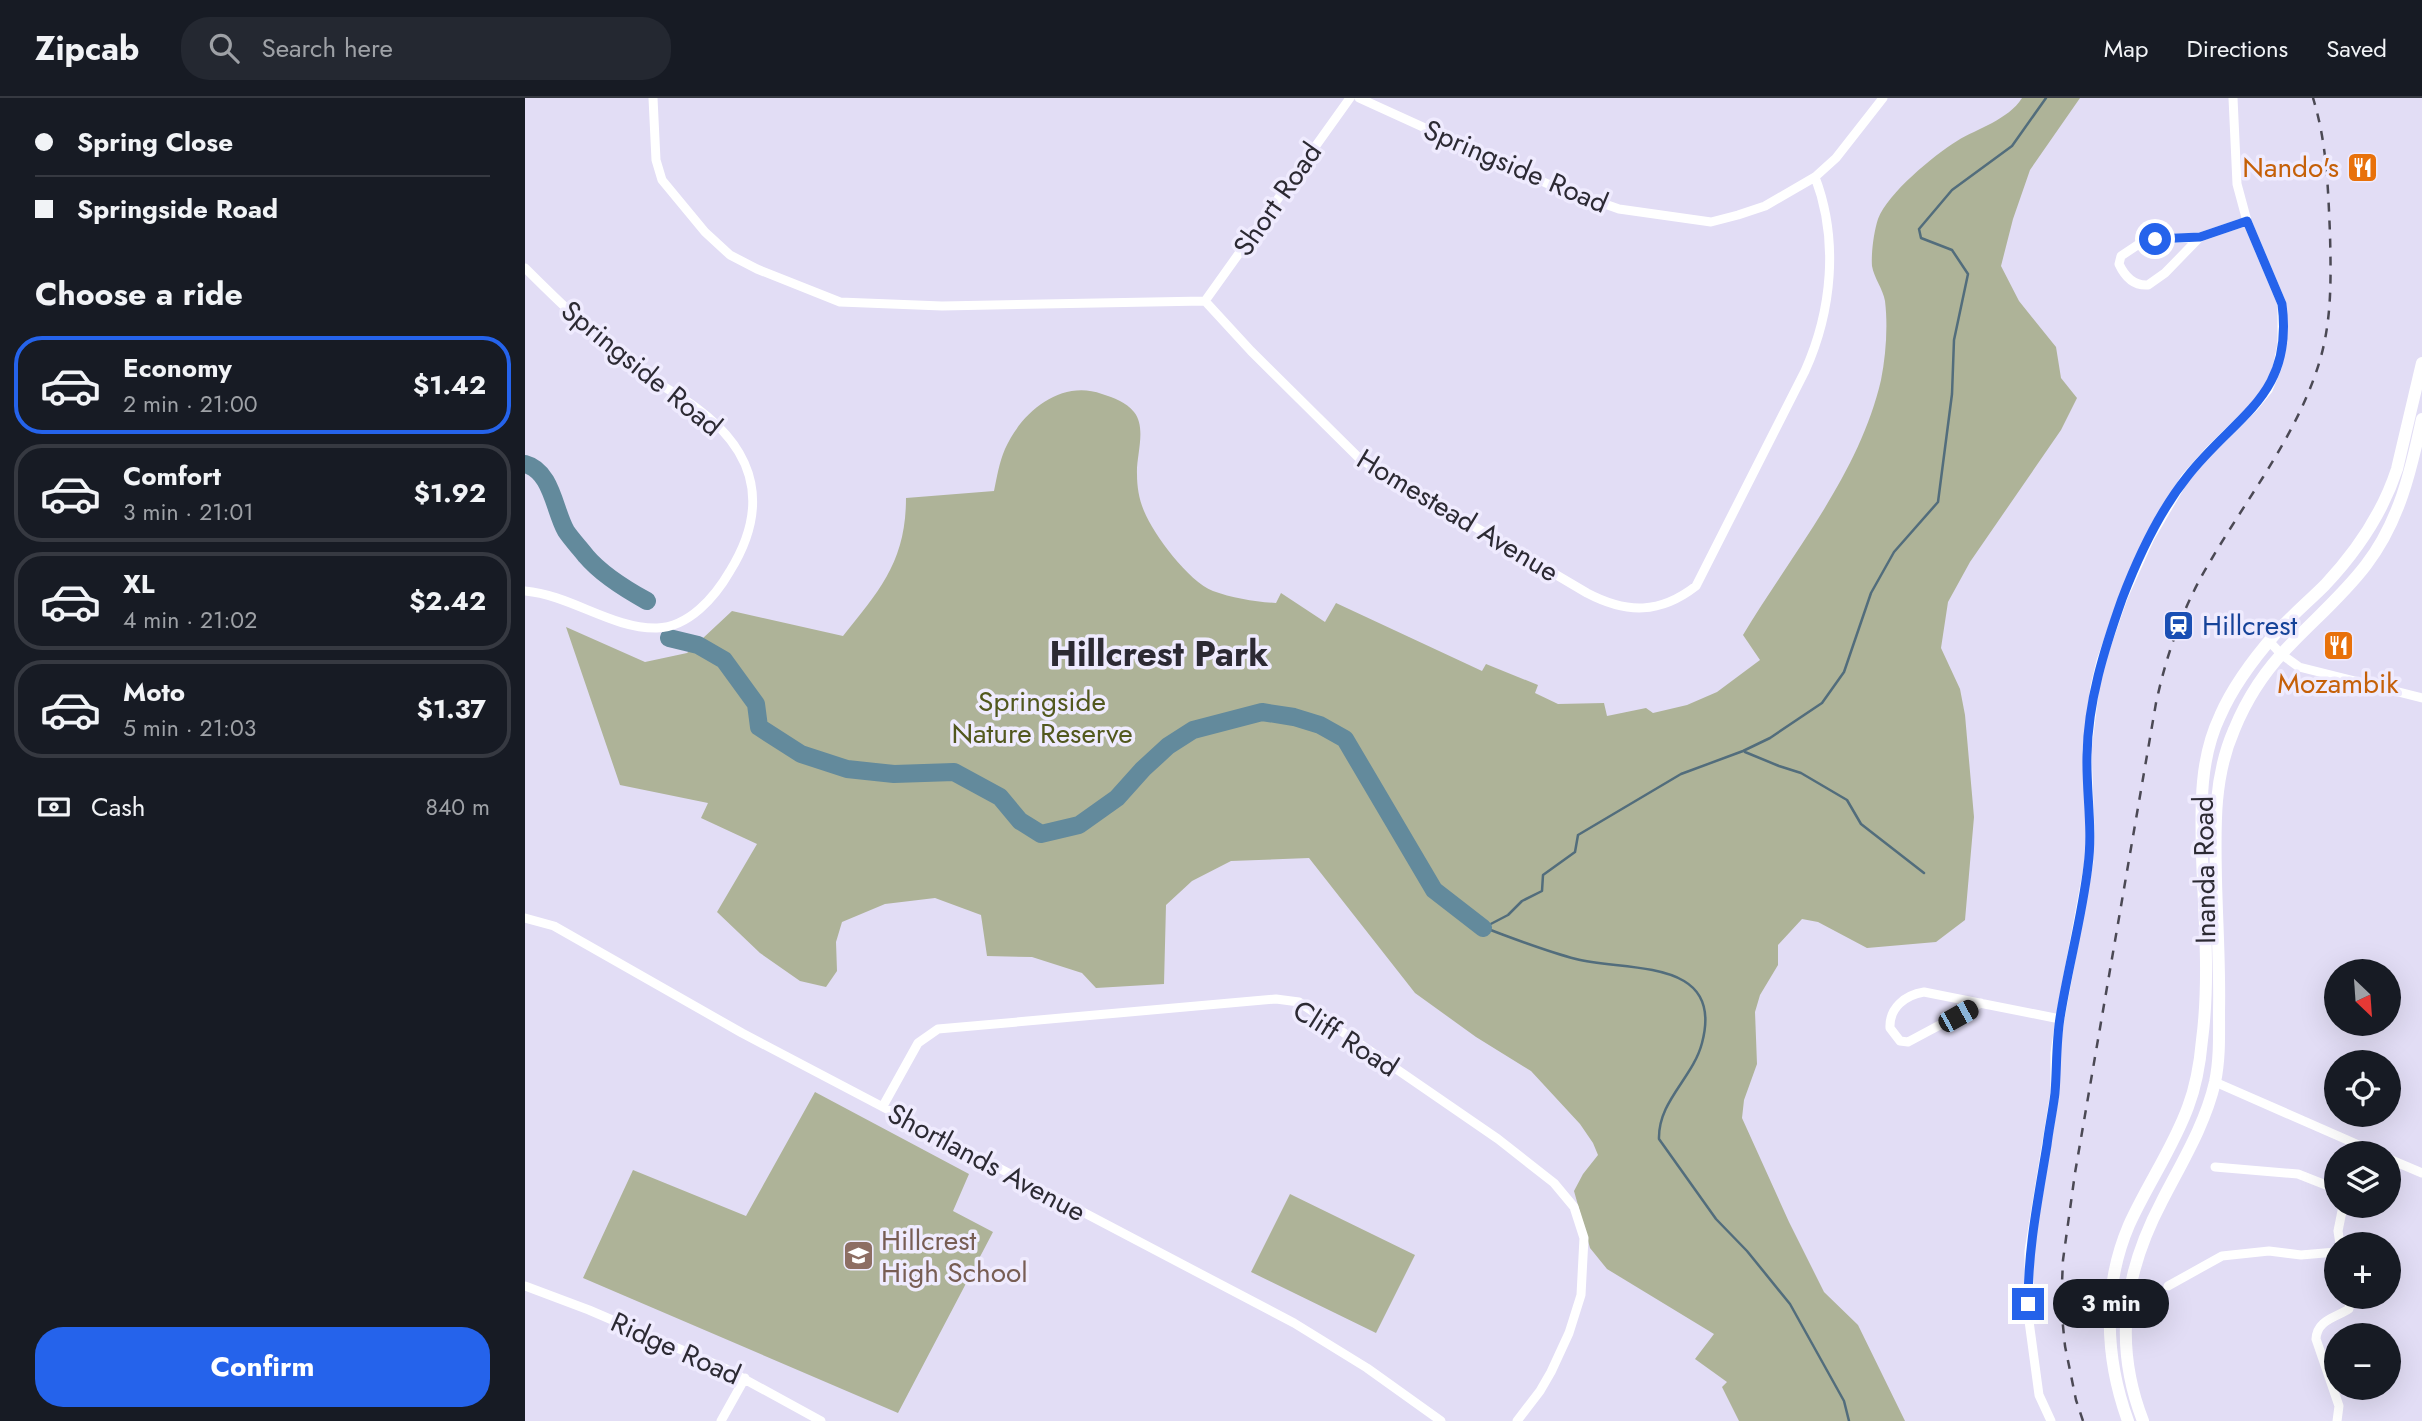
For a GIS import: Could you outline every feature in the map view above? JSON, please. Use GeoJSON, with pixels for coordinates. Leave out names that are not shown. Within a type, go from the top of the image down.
{"type":"FeatureCollection","features":[{"type":"Feature","properties":{"kind":"main road","name":"Inanda Road"},"geometry":{"type":"LineString","coordinates":[[2128,1421],[2117,1390],[2110,1348],[2109,1312],[2118,1259],[2129,1226],[2188,1107],[2200,1054],[2206,988],[2201,803],[2205,764],[2220,715],[2238,683],[2269,641],[2348,558],[2381,505],[2397,469],[2422,363]]}},
{"type":"Feature","properties":{"kind":"main road","name":"Inanda Road"},"geometry":{"type":"LineString","coordinates":[[2143,1421],[2128,1361],[2126,1318],[2130,1282],[2140,1245],[2192,1146],[2215,1082],[2219,1054],[2215,856],[2217,791],[2228,746],[2242,711],[2266,673],[2281,654],[2350,584],[2382,541],[2410,474],[2422,419]]}},
{"type":"Feature","properties":{"kind":"street"},"geometry":{"type":"LineString","coordinates":[[653,98],[655,149],[662,180],[705,232],[730,255],[840,303],[942,306],[1205,301]]}},
{"type":"Feature","properties":{"kind":"street","name":"Short Road"},"geometry":{"type":"LineString","coordinates":[[1205,301],[1350,98]]}},
{"type":"Feature","properties":{"kind":"street","name":"Springside Road"},"geometry":{"type":"LineString","coordinates":[[1359,98],[1548,184],[1619,209],[1711,222],[1765,206],[1815,177],[1836,158],[1883,98]]}},
{"type":"Feature","properties":{"kind":"street"},"geometry":{"type":"LineString","coordinates":[[2050,1421],[2039,1395],[2029,1321],[2028,1268],[2055,1092],[2055,1053],[2060,1019],[2089,862],[2087,750],[2091,710],[2101,661],[2135,568],[2166,509],[2185,478],[2255,407],[2267,390],[2277,368],[2284,330],[2282,304],[2247,221],[2237,184],[2233,98]]}},
{"type":"Feature","properties":{"kind":"street","name":"Homestead Avenue"},"geometry":{"type":"LineString","coordinates":[[1205,301],[1351,452],[1373,468],[1604,601],[1622,608],[1662,605],[1696,586],[1818,344],[1825,316],[1830,267],[1826,212],[1815,177]]}},
{"type":"Feature","properties":{"kind":"street"},"geometry":{"type":"LineString","coordinates":[[2200,237],[2165,273],[2148,285],[2130,280],[2119,264],[2121,256],[2145,240],[2200,237],[2247,221]]}},
{"type":"Feature","properties":{"kind":"street","name":"Springside Road"},"geometry":{"type":"LineString","coordinates":[[525,268],[627,362],[698,410],[734,443],[751,483],[753,504],[748,537],[729,574],[709,600],[677,624],[659,628],[644,627],[616,620],[557,597],[525,591]]}},
{"type":"Feature","properties":{"kind":"street"},"geometry":{"type":"LineString","coordinates":[[2269,641],[2299,667],[2422,698]]}},
{"type":"Feature","properties":{"kind":"street","name":"Shortlands Avenue"},"geometry":{"type":"LineString","coordinates":[[525,918],[554,926],[742,1033],[1294,1323],[1367,1368],[1441,1421]]}},
{"type":"Feature","properties":{"kind":"street"},"geometry":{"type":"LineString","coordinates":[[1981,1003],[1908,1042],[1900,1041],[1890,1028],[1894,1009],[1904,999],[1924,992],[1981,1003],[2060,1019]]}},
{"type":"Feature","properties":{"kind":"street","name":"Cliff Road"},"geometry":{"type":"LineString","coordinates":[[883,1106],[915,1049],[925,1037],[938,1029],[1276,999],[1299,1002],[1498,1139],[1554,1183],[1574,1207],[1584,1238],[1581,1295],[1569,1334],[1551,1372],[1541,1391],[1517,1421]]}},
{"type":"Feature","properties":{"kind":"street"},"geometry":{"type":"LineString","coordinates":[[2215,1082],[2342,1141]]}},
{"type":"Feature","properties":{"kind":"street"},"geometry":{"type":"LineString","coordinates":[[2401,1163],[2422,1173]]}},
{"type":"Feature","properties":{"kind":"street"},"geometry":{"type":"LineString","coordinates":[[2215,1167],[2298,1174],[2324,1184]]}},
{"type":"Feature","properties":{"kind":"street"},"geometry":{"type":"LineString","coordinates":[[2168,1286],[2222,1256],[2269,1251],[2301,1255],[2324,1253]]}},
{"type":"Feature","properties":{"kind":"street","name":"Ridge Road"},"geometry":{"type":"LineString","coordinates":[[525,1286],[589,1310],[745,1378],[821,1421]]}},
{"type":"Feature","properties":{"kind":"street"},"geometry":{"type":"LineString","coordinates":[[2337,1421],[2339,1406],[2316,1339],[2316,1331],[2320,1324],[2349,1309]]}},
{"type":"Feature","properties":{"kind":"street"},"geometry":{"type":"LineString","coordinates":[[722,1421],[745,1378]]}},
{"type":"Feature","properties":{"kind":"green space","name":"Springside Nature Reserve"},"geometry":{"type":"Polygon","coordinates":[[[2022,98],[2080,98],[2030,170],[2013,219],[2001,266],[2019,301],[2056,347],[2061,378],[2077,398],[2061,430],[1970,562],[1948,602],[1941,648],[1960,689],[1965,715],[1974,817],[1965,920],[1936,942],[1867,948],[1818,922],[1802,919],[1778,945],[1778,965],[1760,995],[1755,1012],[1757,1064],[1744,1100],[1742,1118],[1824,1292],[1858,1325],[1905,1421],[1739,1421],[1722,1387],[1727,1382],[1695,1359],[1714,1334],[1607,1269],[1590,1248],[1574,1191],[1598,1155],[1580,1124],[1531,1071],[1476,1037],[1415,993],[1309,858],[1231,861],[1192,881],[1166,905],[1164,984],[1096,988],[1082,973],[1032,957],[987,956],[981,915],[935,898],[885,904],[842,922],[836,942],[837,971],[826,987],[800,981],[760,953],[717,912],[757,844],[701,818],[708,803],[620,785],[566,627],[645,662],[687,653],[732,611],[843,636],[879,589],[896,557],[905,520],[906,498],[994,491],[1005,449],[1021,423],[1044,402],[1071,391],[1102,394],[1124,403],[1134,412],[1140,426],[1137,479],[1144,511],[1155,532],[1183,568],[1203,586],[1213,591],[1228,596],[1276,603],[1281,593],[1325,622],[1336,603],[1482,671],[1486,664],[1538,685],[1535,693],[1558,704],[1604,703],[1607,716],[1646,708],[1653,713],[1687,705],[1717,692],[1760,660],[1743,635],[1841,481],[1871,415],[1881,380],[1886,340],[1885,301],[1872,266],[1873,242],[1883,209],[1924,165],[1957,141],[2001,118],[2022,98]]]}},
{"type":"Feature","properties":{"kind":"green space"},"geometry":{"type":"Polygon","coordinates":[[[815,1092],[969,1174],[953,1211],[993,1232],[898,1413],[583,1278],[633,1170],[746,1216],[815,1092]]]}},
{"type":"Feature","properties":{"kind":"green space"},"geometry":{"type":"Polygon","coordinates":[[[1290,1194],[1415,1255],[1376,1333],[1251,1272],[1290,1194]]]}},
{"type":"Feature","properties":{"kind":"waterway"},"geometry":{"type":"LineString","coordinates":[[1483,928],[1508,915],[1522,901],[1542,891],[1543,875],[1575,852],[1578,835],[1681,774],[1770,738],[1822,703],[1844,672],[1871,593],[1894,552],[1938,502],[1952,394],[1954,340],[1968,274],[1952,250],[1921,238],[1919,229],[1952,190],[2012,146],[2046,98]]}},
{"type":"Feature","properties":{"kind":"waterway"},"geometry":{"type":"LineString","coordinates":[[525,464],[541,474],[566,531],[592,563],[607,576],[647,601]]}},
{"type":"Feature","properties":{"kind":"waterway"},"geometry":{"type":"LineString","coordinates":[[669,638],[698,645],[724,660],[756,704],[759,727],[801,754],[847,769],[894,774],[954,772],[1000,797],[1020,821],[1041,834],[1079,825],[1117,798],[1168,746],[1193,730],[1262,712],[1294,717],[1320,725],[1345,739],[1434,890],[1483,928]]}},
{"type":"Feature","properties":{"kind":"waterway"},"geometry":{"type":"LineString","coordinates":[[1745,752],[1801,773],[1847,800],[1861,824],[1924,873]]}},
{"type":"Feature","properties":{"kind":"waterway"},"geometry":{"type":"LineString","coordinates":[[1485,928],[1576,959],[1667,974],[1686,982],[1699,995],[1705,1015],[1702,1043],[1698,1056],[1664,1113],[1659,1139],[1716,1219],[1747,1251],[1790,1304],[1844,1401],[1849,1421]]}},
{"type":"Feature","properties":{"kind":"railway"},"geometry":{"type":"LineString","coordinates":[[2083,1421],[2065,1346],[2061,1306],[2063,1260],[2075,1173],[2156,703],[2165,665],[2185,611],[2211,560],[2286,439],[2311,387],[2327,329],[2330,282],[2328,200],[2324,149],[2313,98]]}},
{"type":"Feature","properties":{"kind":"place","name":"Nando's"},"geometry":{"type":"Point","coordinates":[2362,167]}},
{"type":"Feature","properties":{"kind":"place","name":"Hillcrest"},"geometry":{"type":"Point","coordinates":[2179,625]}},
{"type":"Feature","properties":{"kind":"place","name":"Mozambik"},"geometry":{"type":"Point","coordinates":[2338,646]}},
{"type":"Feature","properties":{"kind":"place","name":"Hillcrest High School"},"geometry":{"type":"Point","coordinates":[858,1256]}},
{"type":"Feature","properties":{"kind":"district","name":"Hillcrest Park"},"geometry":{"type":"Point","coordinates":[1159,654]}},
{"type":"Feature","properties":{"kind":"route"},"geometry":{"type":"LineString","coordinates":[[2028,1304],[2029,1251],[2055,1092],[2055,1053],[2089,862],[2087,750],[2091,710],[2101,661],[2135,568],[2166,509],[2185,478],[2255,407],[2267,390],[2277,368],[2284,330],[2278,292],[2247,221],[2200,237],[2155,239]]}}]}
